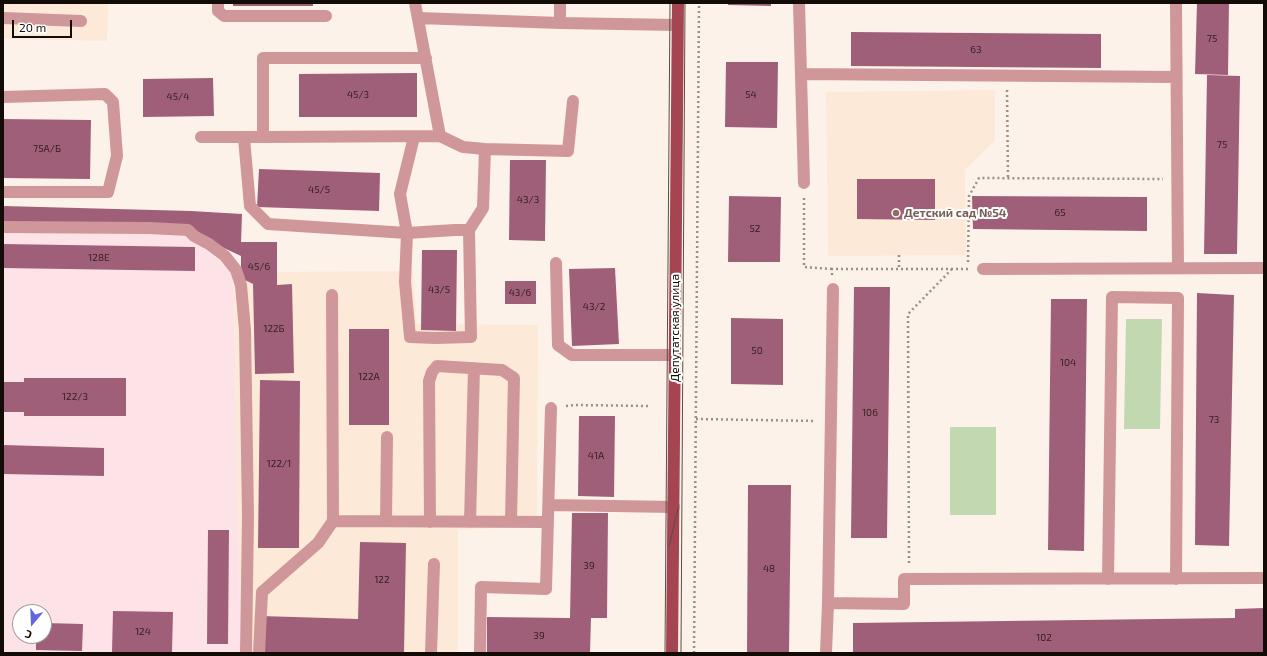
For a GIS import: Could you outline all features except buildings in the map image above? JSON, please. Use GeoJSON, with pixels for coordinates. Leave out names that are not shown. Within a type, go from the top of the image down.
{"type":"FeatureCollection","features":[{"type":"Feature","properties":{"kind":"main road","name":"Депутатская улица"},"geometry":{"type":"LineString","coordinates":[[672,653],[678,3]]}},
{"type":"Feature","properties":{"kind":"lane"},"geometry":{"type":"LineString","coordinates":[[218,3],[218,11],[224,16],[326,16]]}},
{"type":"Feature","properties":{"kind":"lane"},"geometry":{"type":"LineString","coordinates":[[415,3],[440,136]]}},
{"type":"Feature","properties":{"kind":"lane"},"geometry":{"type":"LineString","coordinates":[[560,3],[560,23]]}},
{"type":"Feature","properties":{"kind":"lane"},"geometry":{"type":"LineString","coordinates":[[799,3],[804,183]]}},
{"type":"Feature","properties":{"kind":"lane"},"geometry":{"type":"LineString","coordinates":[[1176,3],[1178,268]]}},
{"type":"Feature","properties":{"kind":"lane"},"geometry":{"type":"LineString","coordinates":[[3,18],[81,21]]}},
{"type":"Feature","properties":{"kind":"lane"},"geometry":{"type":"LineString","coordinates":[[418,18],[678,25]]}},
{"type":"Feature","properties":{"kind":"lane"},"geometry":{"type":"LineString","coordinates":[[262,137],[263,58],[426,58]]}},
{"type":"Feature","properties":{"kind":"lane"},"geometry":{"type":"LineString","coordinates":[[801,74],[1176,77]]}},
{"type":"Feature","properties":{"kind":"lane"},"geometry":{"type":"LineString","coordinates":[[3,97],[105,94],[113,102],[117,156],[108,192],[3,192]]}},
{"type":"Feature","properties":{"kind":"lane"},"geometry":{"type":"LineString","coordinates":[[200,138],[440,136],[463,147],[568,151],[573,101]]}},
{"type":"Feature","properties":{"kind":"lane"},"geometry":{"type":"LineString","coordinates":[[414,136],[400,194],[407,233],[405,282],[410,336],[434,338],[471,337],[469,230],[483,208],[486,149]]}},
{"type":"Feature","properties":{"kind":"lane"},"geometry":{"type":"LineString","coordinates":[[244,138],[250,206],[268,224],[407,233],[469,230]]}},
{"type":"Feature","properties":{"kind":"lane"},"geometry":{"type":"LineString","coordinates":[[3,227],[149,228],[188,230],[194,236],[209,244],[225,256],[236,270],[241,285],[245,338],[248,516],[246,653]]}},
{"type":"Feature","properties":{"kind":"lane"},"geometry":{"type":"LineString","coordinates":[[556,263],[558,345],[572,355],[675,355]]}},
{"type":"Feature","properties":{"kind":"lane"},"geometry":{"type":"LineString","coordinates":[[983,269],[1264,268]]}},
{"type":"Feature","properties":{"kind":"lane"},"geometry":{"type":"LineString","coordinates":[[826,653],[833,289]]}},
{"type":"Feature","properties":{"kind":"lane"},"geometry":{"type":"LineString","coordinates":[[259,653],[262,592],[318,543],[333,521],[332,295]]}},
{"type":"Feature","properties":{"kind":"lane"},"geometry":{"type":"LineString","coordinates":[[1108,579],[1112,297],[1178,298],[1176,579]]}},
{"type":"Feature","properties":{"kind":"lane"},"geometry":{"type":"LineString","coordinates":[[430,522],[429,381],[436,366],[502,370],[514,378],[511,521]]}},
{"type":"Feature","properties":{"kind":"lane"},"geometry":{"type":"LineString","coordinates":[[470,522],[474,368]]}},
{"type":"Feature","properties":{"kind":"lane"},"geometry":{"type":"LineString","coordinates":[[480,653],[481,587],[546,589],[552,408]]}},
{"type":"Feature","properties":{"kind":"lane"},"geometry":{"type":"LineString","coordinates":[[386,521],[387,437]]}},
{"type":"Feature","properties":{"kind":"lane"},"geometry":{"type":"LineString","coordinates":[[549,505],[674,507]]}},
{"type":"Feature","properties":{"kind":"lane"},"geometry":{"type":"LineString","coordinates":[[333,521],[548,522]]}},
{"type":"Feature","properties":{"kind":"lane"},"geometry":{"type":"LineString","coordinates":[[431,653],[434,564]]}},
{"type":"Feature","properties":{"kind":"lane"},"geometry":{"type":"LineString","coordinates":[[828,603],[904,604],[904,579],[1264,578]]}},
{"type":"Feature","properties":{"kind":"path"},"geometry":{"type":"LineString","coordinates":[[694,653],[699,3]]}},
{"type":"Feature","properties":{"kind":"path"},"geometry":{"type":"LineString","coordinates":[[1007,76],[1008,178]]}},
{"type":"Feature","properties":{"kind":"path"},"geometry":{"type":"LineString","coordinates":[[968,269],[969,196],[979,178],[1177,179]]}},
{"type":"Feature","properties":{"kind":"path"},"geometry":{"type":"LineString","coordinates":[[804,183],[804,267],[832,269],[983,269]]}},
{"type":"Feature","properties":{"kind":"path"},"geometry":{"type":"LineString","coordinates":[[899,255],[899,269]]}},
{"type":"Feature","properties":{"kind":"path"},"geometry":{"type":"LineString","coordinates":[[832,269],[833,289]]}},
{"type":"Feature","properties":{"kind":"path"},"geometry":{"type":"LineString","coordinates":[[909,580],[908,314],[952,269]]}},
{"type":"Feature","properties":{"kind":"path"},"geometry":{"type":"LineString","coordinates":[[552,408],[576,405],[649,406]]}},
{"type":"Feature","properties":{"kind":"path"},"geometry":{"type":"LineString","coordinates":[[696,418],[831,421]]}},
{"type":"Feature","properties":{"kind":"shaded area"},"geometry":{"type":"Polygon","coordinates":[[[3,3],[108,3],[107,41],[3,39],[3,3]]]}},
{"type":"Feature","properties":{"kind":"shaded area","name":"Детский сад №54"},"geometry":{"type":"Polygon","coordinates":[[[995,90],[995,140],[965,170],[966,255],[828,256],[826,92],[995,90]]]}},
{"type":"Feature","properties":{"kind":"shaded area"},"geometry":{"type":"Polygon","coordinates":[[[3,228],[187,232],[233,272],[241,653],[3,652],[3,228]]]}},
{"type":"Feature","properties":{"kind":"shaded area"},"geometry":{"type":"Polygon","coordinates":[[[413,271],[417,324],[538,325],[537,526],[458,530],[458,653],[241,653],[233,272],[413,271]]]}},
{"type":"Feature","properties":{"kind":"green space"},"geometry":{"type":"Polygon","coordinates":[[[1126,319],[1162,319],[1160,429],[1124,429],[1126,319]]]}},
{"type":"Feature","properties":{"kind":"green space"},"geometry":{"type":"Polygon","coordinates":[[[950,427],[996,427],[996,515],[950,515],[950,427]]]}},
{"type":"Feature","properties":{"kind":"tram line"},"geometry":{"type":"LineString","coordinates":[[665,653],[670,3]]}},
{"type":"Feature","properties":{"kind":"tram line"},"geometry":{"type":"LineString","coordinates":[[681,653],[685,3]]}},
{"type":"Feature","properties":{"kind":"tram line"},"geometry":{"type":"LineString","coordinates":[[669,546],[678,509]]}},
{"type":"Feature","properties":{"kind":"place","name":"Детский сад №54"},"geometry":{"type":"Point","coordinates":[896,213]}}]}
